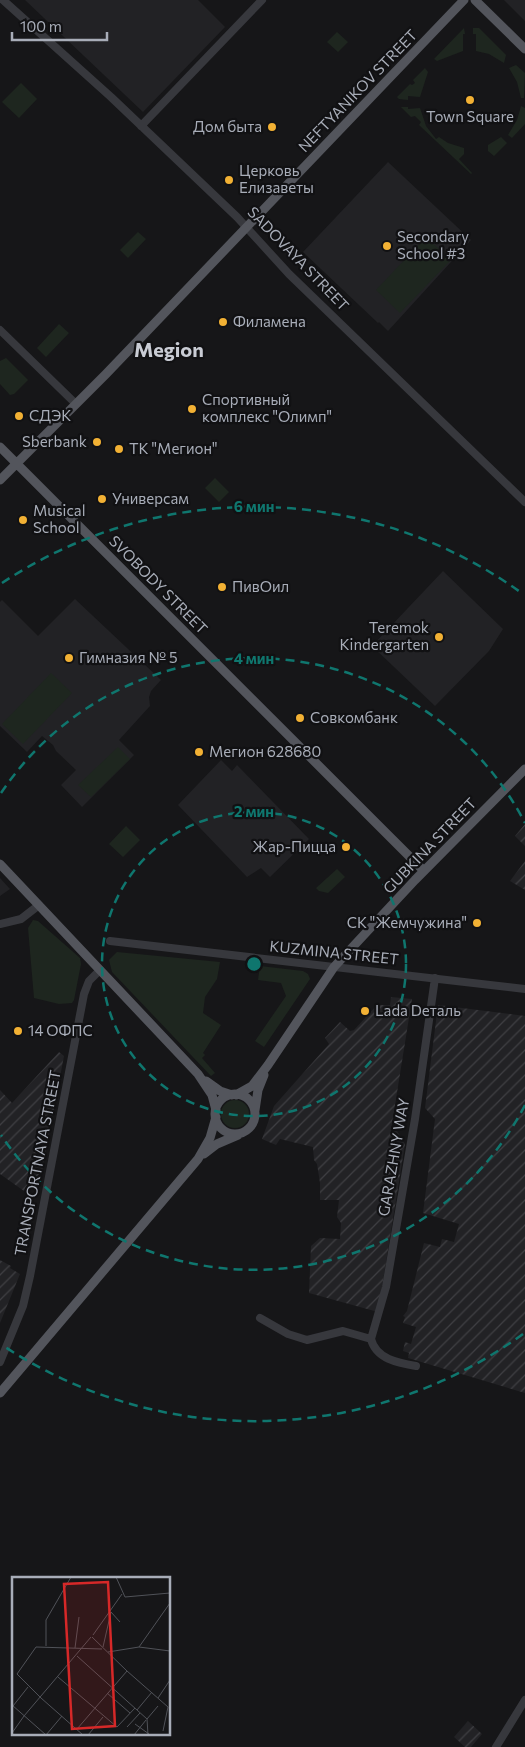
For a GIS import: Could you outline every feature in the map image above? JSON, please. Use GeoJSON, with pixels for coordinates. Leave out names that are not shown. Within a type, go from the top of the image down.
{"type":"FeatureCollection","features":[{"type":"Feature","properties":{"kind":"main road","name":"NEFTYANIKOV STREET"},"geometry":{"type":"LineString","coordinates":[[0,480],[76,404],[464,0]]}},
{"type":"Feature","properties":{"kind":"main road"},"geometry":{"type":"LineString","coordinates":[[475,0],[525,48]]}},
{"type":"Feature","properties":{"kind":"main road","name":"SVOBODY STREET"},"geometry":{"type":"LineString","coordinates":[[0,447],[424,871]]}},
{"type":"Feature","properties":{"kind":"main road","name":"GUBKINA STREET"},"geometry":{"type":"LineString","coordinates":[[268,1065],[334,967],[424,871],[525,769]]}},
{"type":"Feature","properties":{"kind":"main road"},"geometry":{"type":"LineString","coordinates":[[0,864],[198,1074],[220,1091],[249,1100],[255,1112]]}},
{"type":"Feature","properties":{"kind":"main road"},"geometry":{"type":"LineString","coordinates":[[198,1159],[210,1138],[216,1114],[222,1100],[252,1086],[268,1065]]}},
{"type":"Feature","properties":{"kind":"main road"},"geometry":{"type":"LineString","coordinates":[[0,1393],[198,1159],[216,1144],[243,1132],[252,1124],[258,1090],[268,1065]]}},
{"type":"Feature","properties":{"kind":"main road"},"geometry":{"type":"LineString","coordinates":[[198,1074],[212,1095],[220,1126],[227,1132],[243,1132]]}},
{"type":"Feature","properties":{"kind":"street","name":"SADOVAYA STREET"},"geometry":{"type":"LineString","coordinates":[[3,0],[141,126],[246,227],[289,274],[525,502]]}},
{"type":"Feature","properties":{"kind":"street"},"geometry":{"type":"LineString","coordinates":[[141,126],[262,0]]}},
{"type":"Feature","properties":{"kind":"street"},"geometry":{"type":"LineString","coordinates":[[0,330],[76,404]]}},
{"type":"Feature","properties":{"kind":"street"},"geometry":{"type":"LineString","coordinates":[[0,924],[21,919],[39,905]]}},
{"type":"Feature","properties":{"kind":"street","name":"KUZMINA STREET"},"geometry":{"type":"LineString","coordinates":[[110,941],[525,989]]}},
{"type":"Feature","properties":{"kind":"street","name":"TRANSPORTNAYA STREET"},"geometry":{"type":"LineString","coordinates":[[0,1362],[23,1306],[30,1276],[86,986],[100,970]]}},
{"type":"Feature","properties":{"kind":"street","name":"GARAZHNY WAY"},"geometry":{"type":"LineString","coordinates":[[371,1339],[386,1287],[415,1119],[434,978]]}},
{"type":"Feature","properties":{"kind":"street"},"geometry":{"type":"LineString","coordinates":[[260,1318],[288,1334],[307,1340],[343,1331],[371,1339],[374,1348],[385,1357],[416,1366]]}},
{"type":"Feature","properties":{"kind":"street"},"geometry":{"type":"LineString","coordinates":[[496,1747],[525,1700]]}},
{"type":"Feature","properties":{"kind":"shaded area"},"geometry":{"type":"Polygon","coordinates":[[[25,0],[198,0],[225,27],[143,112],[25,0]]]}},
{"type":"Feature","properties":{"kind":"shaded area"},"geometry":{"type":"Polygon","coordinates":[[[504,0],[525,0],[525,21],[504,0]]]}},
{"type":"Feature","properties":{"kind":"shaded area"},"geometry":{"type":"Polygon","coordinates":[[[464,28],[463,51],[437,61],[434,59],[464,28]]]}},
{"type":"Feature","properties":{"kind":"shaded area"},"geometry":{"type":"Polygon","coordinates":[[[473,28],[479,28],[506,55],[504,63],[489,54],[476,51],[476,34],[473,34],[473,28]]]}},
{"type":"Feature","properties":{"kind":"shaded area"},"geometry":{"type":"Polygon","coordinates":[[[337,32],[348,42],[338,52],[327,42],[337,32]]]}},
{"type":"Feature","properties":{"kind":"shaded area"},"geometry":{"type":"Polygon","coordinates":[[[516,65],[525,73],[524,98],[521,98],[517,82],[509,68],[516,65]]]}},
{"type":"Feature","properties":{"kind":"shaded area"},"geometry":{"type":"Polygon","coordinates":[[[425,68],[428,72],[420,97],[408,96],[408,100],[399,99],[397,97],[410,84],[415,83],[413,80],[425,68]]]}},
{"type":"Feature","properties":{"kind":"shaded area"},"geometry":{"type":"Polygon","coordinates":[[[21,83],[37,99],[19,118],[2,102],[21,83]]]}},
{"type":"Feature","properties":{"kind":"shaded area"},"geometry":{"type":"Polygon","coordinates":[[[521,106],[525,108],[525,124],[512,138],[508,135],[517,120],[521,106]]]}},
{"type":"Feature","properties":{"kind":"shaded area"},"geometry":{"type":"Polygon","coordinates":[[[401,107],[408,107],[408,109],[420,108],[426,126],[436,139],[439,137],[448,143],[464,148],[464,154],[459,159],[472,173],[419,125],[421,122],[415,116],[411,117],[401,107]]]}},
{"type":"Feature","properties":{"kind":"shaded area"},"geometry":{"type":"Polygon","coordinates":[[[501,137],[507,143],[494,156],[488,151],[488,145],[501,137]]]}},
{"type":"Feature","properties":{"kind":"shaded area","name":"Secondary School #3"},"geometry":{"type":"Polygon","coordinates":[[[388,162],[471,240],[388,331],[303,252],[388,162]]]}},
{"type":"Feature","properties":{"kind":"shaded area"},"geometry":{"type":"Polygon","coordinates":[[[138,232],[146,239],[128,258],[120,250],[138,232]]]}},
{"type":"Feature","properties":{"kind":"shaded area"},"geometry":{"type":"Polygon","coordinates":[[[426,237],[451,260],[400,313],[376,290],[426,237]]]}},
{"type":"Feature","properties":{"kind":"shaded area"},"geometry":{"type":"Polygon","coordinates":[[[59,324],[69,333],[46,357],[37,348],[59,324]]]}},
{"type":"Feature","properties":{"kind":"shaded area"},"geometry":{"type":"Polygon","coordinates":[[[6,358],[28,380],[14,394],[10,395],[0,384],[0,361],[6,358]]]}},
{"type":"Feature","properties":{"kind":"shaded area"},"geometry":{"type":"Polygon","coordinates":[[[215,478],[229,492],[219,502],[205,488],[215,478]]]}},
{"type":"Feature","properties":{"kind":"shaded area","name":"Teremok Kindergarten"},"geometry":{"type":"Polygon","coordinates":[[[443,571],[503,629],[489,651],[435,706],[372,646],[443,571]]]}},
{"type":"Feature","properties":{"kind":"shaded area","name":"Гимназия № 5"},"geometry":{"type":"Polygon","coordinates":[[[75,599],[161,680],[151,691],[149,697],[150,706],[119,740],[134,755],[82,807],[61,785],[76,770],[56,751],[53,745],[42,736],[27,752],[0,726],[0,602],[2,600],[38,636],[75,599]]]}},
{"type":"Feature","properties":{"kind":"shaded area"},"geometry":{"type":"Polygon","coordinates":[[[51,673],[72,693],[23,744],[2,724],[51,673]]]}},
{"type":"Feature","properties":{"kind":"shaded area"},"geometry":{"type":"Polygon","coordinates":[[[118,747],[130,759],[91,797],[78,785],[118,747]]]}},
{"type":"Feature","properties":{"kind":"shaded area"},"geometry":{"type":"Polygon","coordinates":[[[221,760],[232,771],[237,765],[309,839],[270,877],[261,868],[247,877],[178,805],[221,760]]]}},
{"type":"Feature","properties":{"kind":"shaded area"},"geometry":{"type":"Polygon","coordinates":[[[525,824],[525,846],[515,836],[525,824]]]}},
{"type":"Feature","properties":{"kind":"shaded area"},"geometry":{"type":"Polygon","coordinates":[[[126,826],[140,840],[123,857],[109,844],[126,826]]]}},
{"type":"Feature","properties":{"kind":"shaded area"},"geometry":{"type":"Polygon","coordinates":[[[525,861],[525,890],[510,881],[525,861]]]}},
{"type":"Feature","properties":{"kind":"shaded area"},"geometry":{"type":"Polygon","coordinates":[[[337,869],[345,877],[328,893],[319,891],[316,888],[337,869]]]}},
{"type":"Feature","properties":{"kind":"shaded area"},"geometry":{"type":"Polygon","coordinates":[[[0,878],[10,889],[0,896],[0,878]]]}},
{"type":"Feature","properties":{"kind":"shaded area"},"geometry":{"type":"Polygon","coordinates":[[[33,920],[38,921],[80,958],[81,964],[72,1003],[59,1004],[34,998],[28,928],[33,920]]]}},
{"type":"Feature","properties":{"kind":"shaded area"},"geometry":{"type":"Polygon","coordinates":[[[117,952],[220,962],[217,979],[205,997],[203,1013],[221,1025],[203,1053],[205,1055],[202,1058],[215,1073],[211,1076],[112,972],[109,960],[117,952]]]}},
{"type":"Feature","properties":{"kind":"shaded area"},"geometry":{"type":"Polygon","coordinates":[[[260,966],[303,971],[308,974],[310,979],[264,1047],[255,1041],[286,996],[281,983],[258,980],[260,966]]]}},
{"type":"Feature","properties":{"kind":"shaded area"},"geometry":{"type":"Polygon","coordinates":[[[391,997],[412,999],[391,1130],[397,1131],[405,1144],[378,1312],[309,1293],[311,1246],[320,1238],[340,1239],[341,1223],[337,1217],[339,1200],[320,1200],[320,1183],[313,1147],[280,1139],[276,1145],[262,1139],[274,1106],[329,1044],[325,1038],[340,1022],[350,1031],[354,1030],[377,1005],[390,1005],[391,997]]]}},
{"type":"Feature","properties":{"kind":"shaded area"},"geometry":{"type":"Polygon","coordinates":[[[438,1005],[525,1016],[525,1393],[408,1358],[409,1353],[403,1351],[405,1342],[411,1344],[416,1327],[403,1323],[405,1317],[403,1316],[407,1311],[424,1243],[440,1247],[442,1239],[454,1242],[459,1224],[423,1213],[435,1119],[425,1108],[438,1005]]]}},
{"type":"Feature","properties":{"kind":"shaded area"},"geometry":{"type":"Polygon","coordinates":[[[59,1052],[64,1056],[42,1171],[24,1191],[0,1174],[0,1090],[12,1103],[59,1052]]]}},
{"type":"Feature","properties":{"kind":"shaded area"},"geometry":{"type":"Polygon","coordinates":[[[235,1100],[245,1104],[249,1114],[245,1124],[235,1128],[225,1124],[221,1114],[225,1104],[235,1100]]]}},
{"type":"Feature","properties":{"kind":"shaded area"},"geometry":{"type":"Polygon","coordinates":[[[0,1260],[20,1274],[0,1323],[0,1260]]]}},
{"type":"Feature","properties":{"kind":"shaded area"},"geometry":{"type":"Polygon","coordinates":[[[468,1721],[482,1734],[471,1747],[465,1747],[454,1737],[468,1721]]]}},
{"type":"Feature","properties":{"kind":"place","name":"Town Square"},"geometry":{"type":"Point","coordinates":[470,100]}},
{"type":"Feature","properties":{"kind":"place","name":"Дом быта"},"geometry":{"type":"Point","coordinates":[272,127]}},
{"type":"Feature","properties":{"kind":"place","name":"Церковь Елизаветы"},"geometry":{"type":"Point","coordinates":[229,180]}},
{"type":"Feature","properties":{"kind":"place","name":"Secondary School #3"},"geometry":{"type":"Point","coordinates":[387,246]}},
{"type":"Feature","properties":{"kind":"place","name":"Филамена"},"geometry":{"type":"Point","coordinates":[223,322]}},
{"type":"Feature","properties":{"kind":"place","name":"Спортивный комплекс \"Олимп\""},"geometry":{"type":"Point","coordinates":[192,409]}},
{"type":"Feature","properties":{"kind":"place","name":"СДЭК"},"geometry":{"type":"Point","coordinates":[19,416]}},
{"type":"Feature","properties":{"kind":"place","name":"Sberbank"},"geometry":{"type":"Point","coordinates":[97,442]}},
{"type":"Feature","properties":{"kind":"place","name":"ТК \"Мегион\""},"geometry":{"type":"Point","coordinates":[119,449]}},
{"type":"Feature","properties":{"kind":"place","name":"Универсам"},"geometry":{"type":"Point","coordinates":[102,499]}},
{"type":"Feature","properties":{"kind":"place","name":"Musical School"},"geometry":{"type":"Point","coordinates":[23,520]}},
{"type":"Feature","properties":{"kind":"place","name":"ПивОил"},"geometry":{"type":"Point","coordinates":[222,587]}},
{"type":"Feature","properties":{"kind":"place","name":"Teremok Kindergarten"},"geometry":{"type":"Point","coordinates":[439,637]}},
{"type":"Feature","properties":{"kind":"place","name":"Гимназия № 5"},"geometry":{"type":"Point","coordinates":[69,658]}},
{"type":"Feature","properties":{"kind":"place","name":"Совкомбанк"},"geometry":{"type":"Point","coordinates":[300,718]}},
{"type":"Feature","properties":{"kind":"place","name":"Мегион 628680"},"geometry":{"type":"Point","coordinates":[199,752]}},
{"type":"Feature","properties":{"kind":"place","name":"Жар-Пицца"},"geometry":{"type":"Point","coordinates":[346,847]}},
{"type":"Feature","properties":{"kind":"place","name":"СК \"Жемчужина\""},"geometry":{"type":"Point","coordinates":[477,923]}},
{"type":"Feature","properties":{"kind":"place","name":"Lada Dеталь"},"geometry":{"type":"Point","coordinates":[365,1011]}},
{"type":"Feature","properties":{"kind":"place","name":"14 ОФПС"},"geometry":{"type":"Point","coordinates":[18,1031]}},
{"type":"Feature","properties":{"kind":"district","name":"Megion"},"geometry":{"type":"Point","coordinates":[169,350]}}]}
